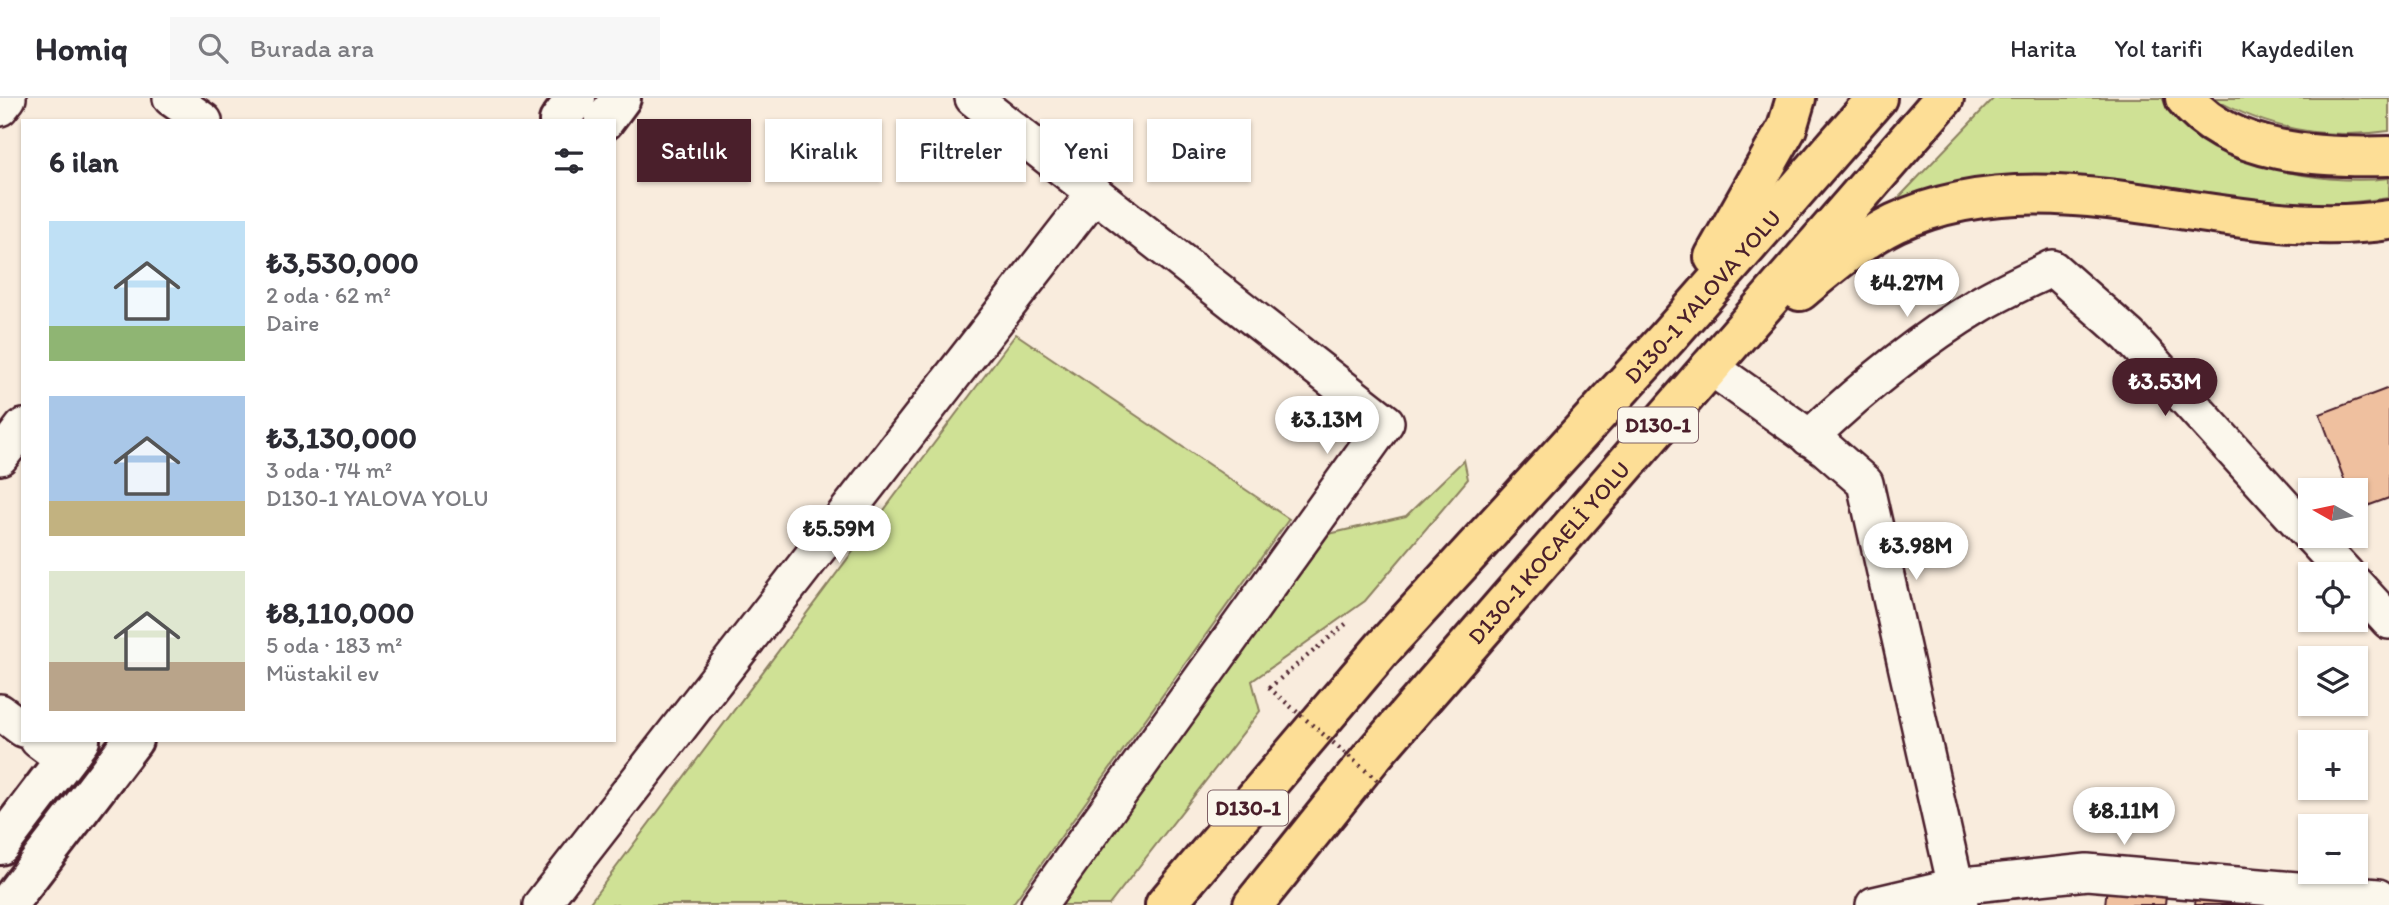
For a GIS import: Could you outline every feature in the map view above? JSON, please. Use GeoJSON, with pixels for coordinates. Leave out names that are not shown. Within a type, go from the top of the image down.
{"type":"FeatureCollection","features":[{"type":"Feature","properties":{"kind":"highway"},"geometry":{"type":"LineString","coordinates":[[1667,338],[1761,178],[1787,128],[1796,98]]}},
{"type":"Feature","properties":{"kind":"highway","name":"D130-1 YALOVA YOLU"},"geometry":{"type":"LineString","coordinates":[[1165,905],[1382,648],[1667,338],[1877,98]]}},
{"type":"Feature","properties":{"kind":"highway","name":"D130-1 KOCAELİ YOLU"},"geometry":{"type":"LineString","coordinates":[[1253,905],[1366,775],[1709,366],[1944,98]]}},
{"type":"Feature","properties":{"kind":"highway"},"geometry":{"type":"LineString","coordinates":[[2185,98],[2195,111],[2215,125],[2248,139],[2314,154],[2389,156]]}},
{"type":"Feature","properties":{"kind":"highway"},"geometry":{"type":"LineString","coordinates":[[1709,366],[1839,258],[1894,224],[1953,202],[2004,194],[2055,193],[2300,224],[2389,220]]}},
{"type":"Feature","properties":{"kind":"main road"},"geometry":{"type":"LineString","coordinates":[[560,119],[576,98]]}},
{"type":"Feature","properties":{"kind":"main road"},"geometry":{"type":"LineString","coordinates":[[605,119],[621,98]]}},
{"type":"Feature","properties":{"kind":"main road"},"geometry":{"type":"LineString","coordinates":[[7,905],[131,742]]}},
{"type":"Feature","properties":{"kind":"main road"},"geometry":{"type":"LineString","coordinates":[[0,845],[61,747]]}},
{"type":"Feature","properties":{"kind":"street"},"geometry":{"type":"LineString","coordinates":[[0,108],[8,98]]}},
{"type":"Feature","properties":{"kind":"street"},"geometry":{"type":"LineString","coordinates":[[171,98],[201,119]]}},
{"type":"Feature","properties":{"kind":"street"},"geometry":{"type":"LineString","coordinates":[[973,98],[1385,422],[1039,905]]}},
{"type":"Feature","properties":{"kind":"street"},"geometry":{"type":"LineString","coordinates":[[541,905],[1095,193]]}},
{"type":"Feature","properties":{"kind":"street"},"geometry":{"type":"LineString","coordinates":[[1809,438],[1858,391],[1920,344],[1980,304],[2052,268],[2129,336],[2298,522]]}},
{"type":"Feature","properties":{"kind":"street"},"geometry":{"type":"LineString","coordinates":[[1709,366],[1809,438],[1865,483],[1958,896]]}},
{"type":"Feature","properties":{"kind":"street"},"geometry":{"type":"LineString","coordinates":[[0,457],[21,430]]}},
{"type":"Feature","properties":{"kind":"street"},"geometry":{"type":"LineString","coordinates":[[2322,548],[2335,562]]}},
{"type":"Feature","properties":{"kind":"street"},"geometry":{"type":"LineString","coordinates":[[2368,598],[2389,621]]}},
{"type":"Feature","properties":{"kind":"street"},"geometry":{"type":"LineString","coordinates":[[0,712],[21,728]]}},
{"type":"Feature","properties":{"kind":"street"},"geometry":{"type":"LineString","coordinates":[[1874,905],[1958,896],[2087,872],[2380,893]]}},
{"type":"Feature","properties":{"kind":"path"},"geometry":{"type":"LineString","coordinates":[[1347,623],[1269,688],[1366,775]]}},
{"type":"Feature","properties":{"kind":"green space"},"geometry":{"type":"Polygon","coordinates":[[[1994,98],[2162,98],[2180,120],[2204,139],[2233,154],[2264,166],[2297,174],[2361,180],[2389,178],[2389,198],[2302,208],[1884,213],[1994,98]]]}},
{"type":"Feature","properties":{"kind":"green space"},"geometry":{"type":"Polygon","coordinates":[[[2213,98],[2389,98],[2389,131],[2343,134],[2298,130],[2255,118],[2213,98]]]}},
{"type":"Feature","properties":{"kind":"green space"},"geometry":{"type":"Polygon","coordinates":[[[1016,334],[1289,519],[1012,905],[588,905],[1016,334]]]}},
{"type":"Feature","properties":{"kind":"green space"},"geometry":{"type":"Polygon","coordinates":[[[1464,460],[1468,479],[1365,601],[1252,681],[1260,711],[1109,905],[1057,905],[1329,534],[1406,516],[1464,460]]]}},
{"type":"Feature","properties":{"kind":"building"},"geometry":{"type":"Polygon","coordinates":[[[2389,388],[2389,498],[2368,506],[2368,478],[2344,478],[2320,414],[2389,388]]]}},
{"type":"Feature","properties":{"kind":"building"},"geometry":{"type":"Polygon","coordinates":[[[2108,878],[2167,883],[2165,905],[2105,905],[2108,878]]]}},
{"type":"Feature","properties":{"kind":"building"},"geometry":{"type":"Polygon","coordinates":[[[2197,889],[2301,905],[2195,905],[2197,889]]]}}]}
